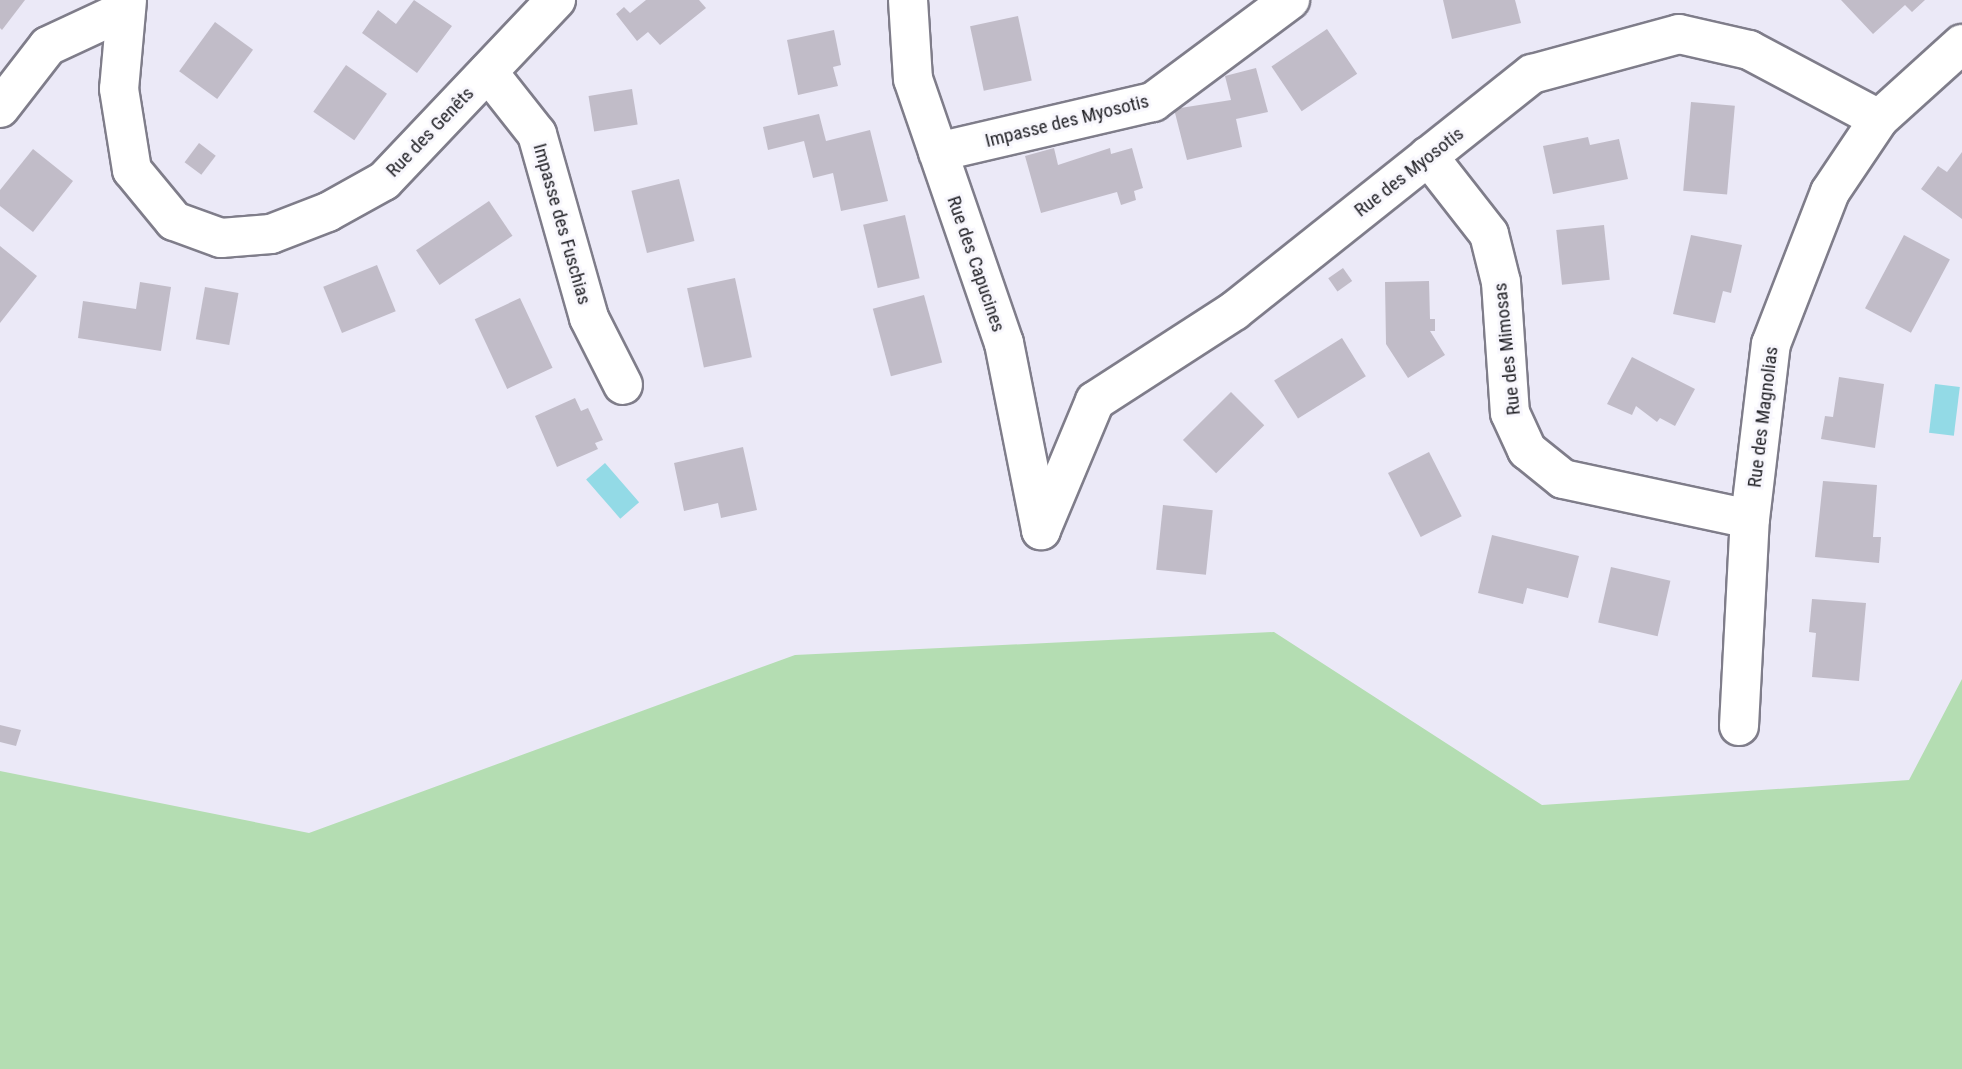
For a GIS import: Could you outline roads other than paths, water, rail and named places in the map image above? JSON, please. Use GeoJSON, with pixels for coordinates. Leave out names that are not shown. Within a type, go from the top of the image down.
{"type":"FeatureCollection","features":[{"type":"Feature","properties":{"kind":"street","name":"Rue des Genêts"},"geometry":{"type":"LineString","coordinates":[[125,5],[119,89],[132,170],[174,221],[221,238],[271,234],[328,212],[384,181],[556,0]]}},
{"type":"Feature","properties":{"kind":"street","name":"Rue des Capucines"},"geometry":{"type":"LineString","coordinates":[[908,0],[913,79],[1004,343],[1041,530]]}},
{"type":"Feature","properties":{"kind":"street","name":"Impasse des Myosotis"},"geometry":{"type":"LineString","coordinates":[[938,152],[1153,102],[1290,0]]}},
{"type":"Feature","properties":{"kind":"street"},"geometry":{"type":"LineString","coordinates":[[0,108],[48,46],[125,5]]}},
{"type":"Feature","properties":{"kind":"street","name":"Rue des Myosotis"},"geometry":{"type":"LineString","coordinates":[[1041,530],[1095,401],[1234,311],[1532,75],[1679,34],[1749,50],[1879,119]]}},
{"type":"Feature","properties":{"kind":"street","name":"Rue des Magnolias"},"geometry":{"type":"LineString","coordinates":[[1739,726],[1750,519],[1771,344],[1830,192],[1879,119],[1962,44]]}},
{"type":"Feature","properties":{"kind":"street","name":"Impasse des Fuschias"},"geometry":{"type":"LineString","coordinates":[[488,72],[537,134],[589,318],[623,384]]}},
{"type":"Feature","properties":{"kind":"street","name":"Rue des Mimosas"},"geometry":{"type":"LineString","coordinates":[[1429,156],[1489,234],[1501,282],[1510,413],[1527,450],[1563,479],[1750,519]]}},
{"type":"Feature","properties":{"kind":"water"},"geometry":{"type":"Polygon","coordinates":[[[1935,384],[1960,387],[1954,436],[1929,433],[1935,384]]]}},
{"type":"Feature","properties":{"kind":"water"},"geometry":{"type":"Polygon","coordinates":[[[605,463],[639,502],[620,519],[586,479],[605,463]]]}}]}
